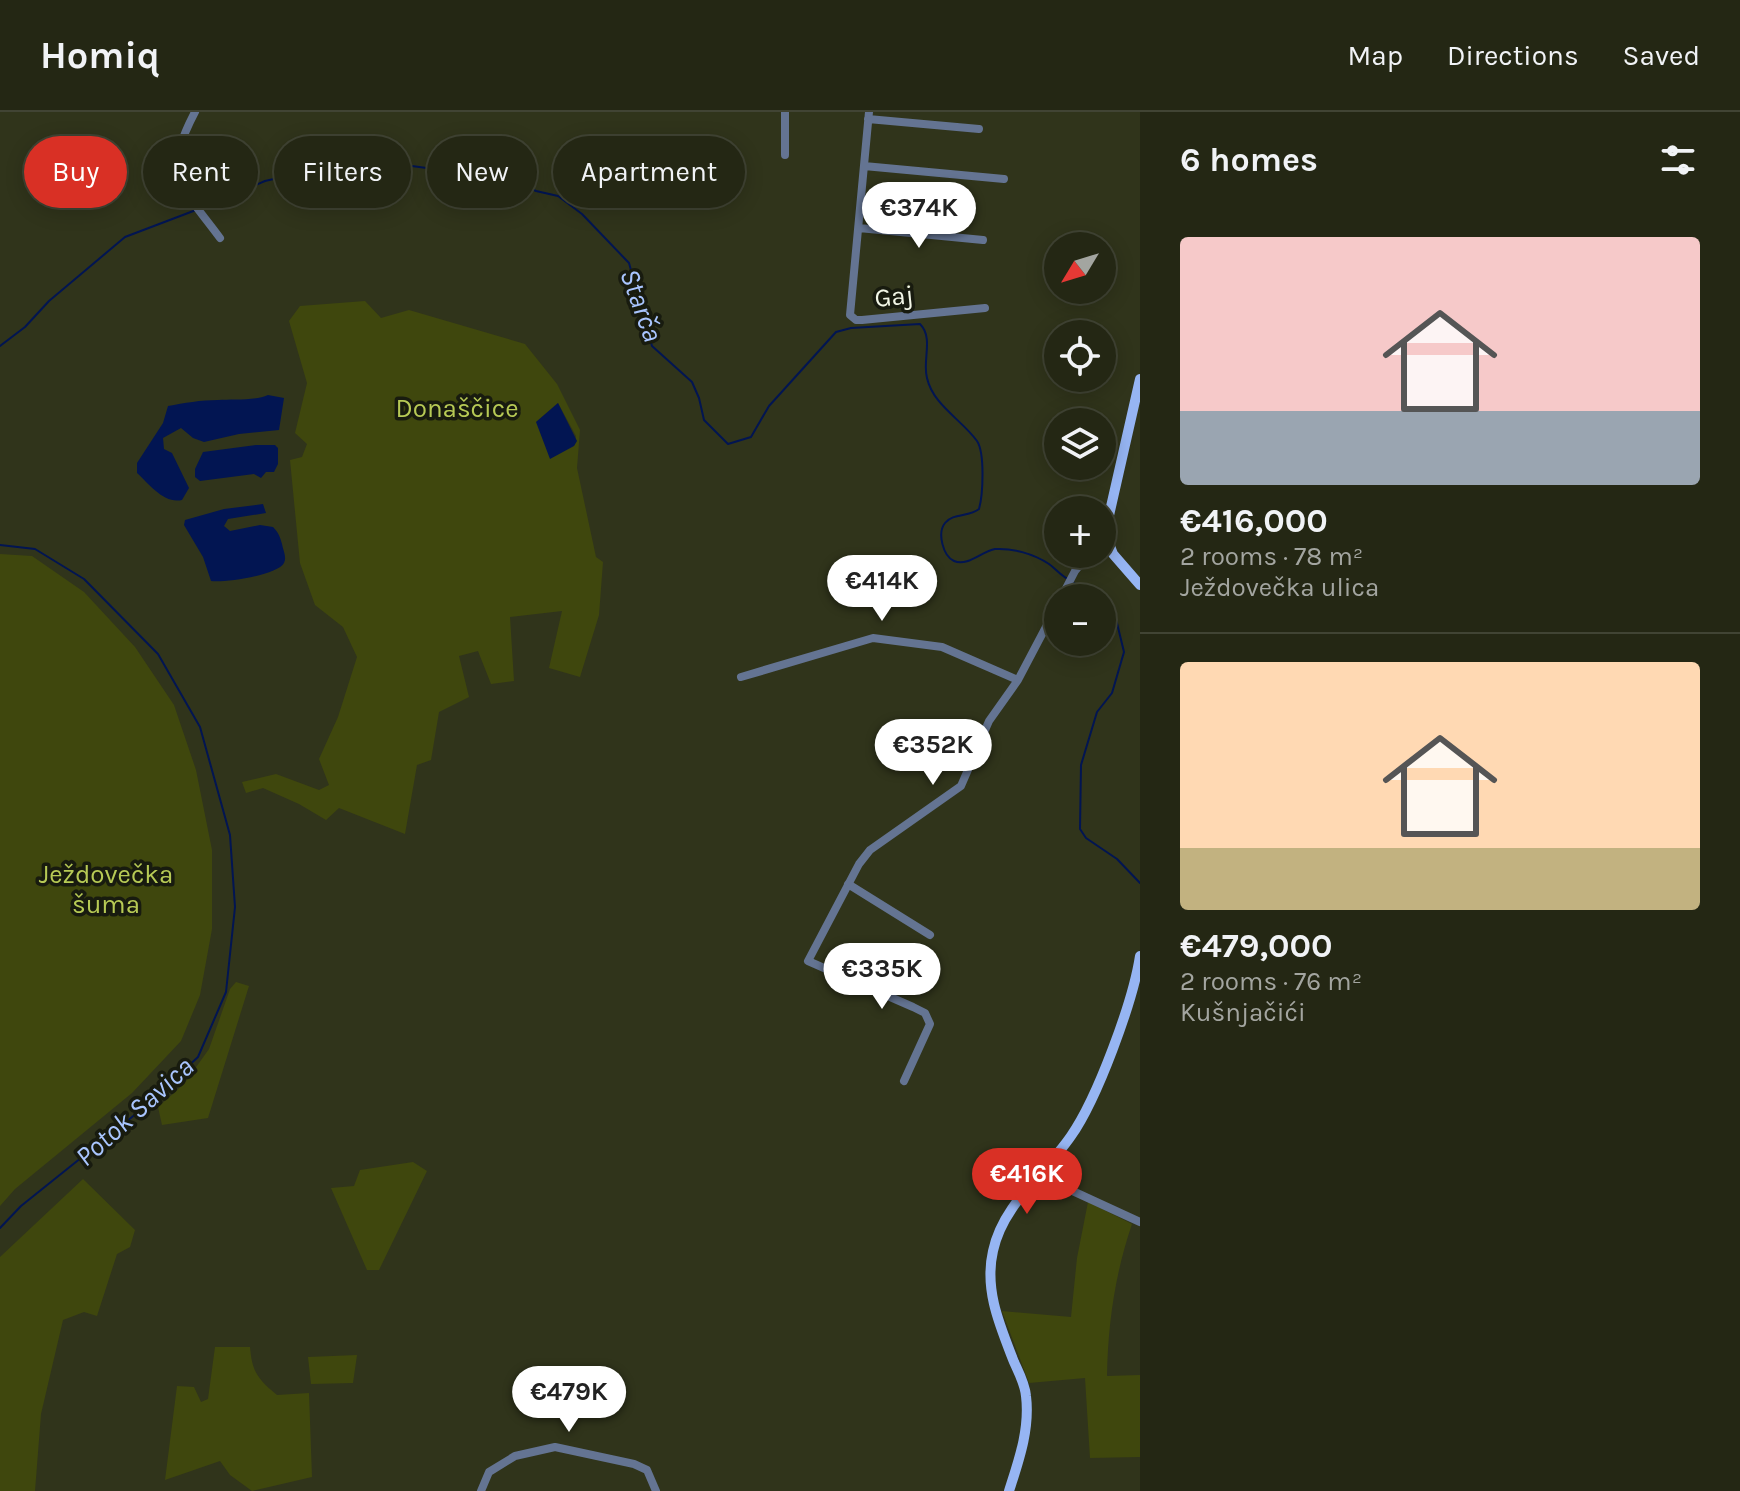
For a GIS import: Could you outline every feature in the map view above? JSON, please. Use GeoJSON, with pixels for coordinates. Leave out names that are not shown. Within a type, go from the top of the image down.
{"type":"FeatureCollection","features":[{"type":"Feature","properties":{"kind":"main road"},"geometry":{"type":"LineString","coordinates":[[1113,496],[1140,379]]}},
{"type":"Feature","properties":{"kind":"main road"},"geometry":{"type":"LineString","coordinates":[[1116,557],[1140,585]]}},
{"type":"Feature","properties":{"kind":"main road"},"geometry":{"type":"LineString","coordinates":[[1009,1491],[1024,1439],[1026,1397],[993,1305],[992,1252],[1000,1228],[1012,1208],[1040,1176],[1083,1115],[1130,997],[1140,956]]}},
{"type":"Feature","properties":{"kind":"street"},"geometry":{"type":"LineString","coordinates":[[195,112],[186,129],[176,164],[184,189],[220,238]]}},
{"type":"Feature","properties":{"kind":"street"},"geometry":{"type":"LineString","coordinates":[[785,112],[785,155]]}},
{"type":"Feature","properties":{"kind":"street"},"geometry":{"type":"LineString","coordinates":[[869,116],[979,129]]}},
{"type":"Feature","properties":{"kind":"street","name":"Gaj"},"geometry":{"type":"LineString","coordinates":[[869,116],[849,311],[852,317],[862,320],[985,308]]}},
{"type":"Feature","properties":{"kind":"street"},"geometry":{"type":"LineString","coordinates":[[864,166],[1004,179]]}},
{"type":"Feature","properties":{"kind":"street"},"geometry":{"type":"LineString","coordinates":[[859,228],[983,240]]}},
{"type":"Feature","properties":{"kind":"street"},"geometry":{"type":"LineString","coordinates":[[904,1081],[930,1024],[925,1013],[808,961],[848,884],[870,850],[961,786],[989,721],[1018,680],[1044,631]]}},
{"type":"Feature","properties":{"kind":"street"},"geometry":{"type":"LineString","coordinates":[[741,677],[873,638],[942,647],[1018,680]]}},
{"type":"Feature","properties":{"kind":"street"},"geometry":{"type":"LineString","coordinates":[[848,884],[930,935]]}},
{"type":"Feature","properties":{"kind":"street"},"geometry":{"type":"LineString","coordinates":[[1040,1176],[1140,1222]]}},
{"type":"Feature","properties":{"kind":"street"},"geometry":{"type":"LineString","coordinates":[[481,1491],[489,1472],[515,1456],[555,1447],[634,1464],[647,1470],[656,1491]]}},
{"type":"Feature","properties":{"kind":"green space","name":"Donaščice"},"geometry":{"type":"Polygon","coordinates":[[[365,301],[381,318],[409,310],[525,344],[557,384],[580,430],[577,468],[596,557],[603,562],[599,615],[580,677],[549,668],[562,611],[510,617],[514,681],[491,684],[478,651],[459,656],[469,697],[439,712],[431,760],[417,765],[405,834],[339,808],[326,820],[263,788],[246,793],[242,782],[276,774],[319,790],[329,785],[319,759],[338,717],[357,657],[343,627],[315,605],[300,563],[290,460],[302,457],[307,444],[295,433],[307,383],[289,321],[300,306],[365,301]],[[558,403],[536,422],[574,446],[576,436],[558,403]]]}},
{"type":"Feature","properties":{"kind":"green space","name":"Ježdovečka šuma"},"geometry":{"type":"Polygon","coordinates":[[[0,554],[32,556],[84,592],[135,647],[174,705],[196,770],[212,850],[212,929],[200,995],[181,1041],[132,1093],[15,1189],[0,1206],[0,554]]]}},
{"type":"Feature","properties":{"kind":"green space"},"geometry":{"type":"Polygon","coordinates":[[[236,982],[249,986],[208,1118],[162,1125],[158,1107],[184,1084],[209,1049],[230,989],[236,982]]]}},
{"type":"Feature","properties":{"kind":"green space"},"geometry":{"type":"Polygon","coordinates":[[[413,1162],[427,1171],[379,1270],[367,1270],[331,1188],[354,1186],[360,1170],[413,1162]]]}},
{"type":"Feature","properties":{"kind":"green space"},"geometry":{"type":"Polygon","coordinates":[[[83,1179],[135,1230],[130,1247],[117,1254],[97,1316],[84,1312],[63,1320],[41,1414],[35,1491],[0,1491],[0,1257],[83,1179]]]}},
{"type":"Feature","properties":{"kind":"green space"},"geometry":{"type":"Polygon","coordinates":[[[1088,1202],[1132,1224],[1114,1299],[1107,1376],[1140,1375],[1140,1457],[1090,1458],[1085,1378],[1029,1383],[1002,1311],[1071,1317],[1077,1258],[1088,1202]]]}},
{"type":"Feature","properties":{"kind":"green space"},"geometry":{"type":"Polygon","coordinates":[[[215,1347],[250,1347],[257,1374],[277,1395],[309,1393],[312,1477],[252,1491],[230,1475],[220,1461],[165,1480],[177,1386],[194,1387],[201,1402],[208,1399],[215,1347]]]}},
{"type":"Feature","properties":{"kind":"green space"},"geometry":{"type":"Polygon","coordinates":[[[357,1355],[353,1383],[311,1384],[308,1357],[357,1355]]]}},
{"type":"Feature","properties":{"kind":"shaded area"},"geometry":{"type":"Polygon","coordinates":[[[268,395],[284,398],[279,430],[204,442],[181,428],[163,438],[164,449],[172,453],[189,488],[182,500],[163,496],[137,473],[137,463],[163,423],[168,406],[268,395]]]}},
{"type":"Feature","properties":{"kind":"shaded area"},"geometry":{"type":"Polygon","coordinates":[[[558,403],[577,441],[574,446],[550,459],[536,422],[558,403]]]}},
{"type":"Feature","properties":{"kind":"shaded area"},"geometry":{"type":"Polygon","coordinates":[[[275,445],[278,448],[278,464],[274,472],[266,472],[261,478],[254,474],[200,481],[195,477],[195,469],[203,452],[275,445]]]}},
{"type":"Feature","properties":{"kind":"shaded area"},"geometry":{"type":"Polygon","coordinates":[[[263,504],[266,513],[228,519],[224,526],[230,531],[260,525],[273,527],[281,539],[284,563],[262,574],[211,581],[203,557],[184,525],[185,520],[224,509],[263,504]]]}},
{"type":"Feature","properties":{"kind":"waterway","name":"Starča"},"geometry":{"type":"LineString","coordinates":[[258,184],[361,159],[513,180],[536,191],[558,196],[582,214],[629,263],[652,346],[692,382],[704,420],[728,444],[751,437],[769,406],[836,332],[851,328],[920,324],[926,336],[926,371],[930,388],[977,441],[982,464],[979,509],[945,523],[941,538],[944,549],[950,558],[959,562],[995,549],[1016,551],[1043,560],[1068,579]]}},
{"type":"Feature","properties":{"kind":"waterway","name":"Starča"},"geometry":{"type":"LineString","coordinates":[[0,346],[125,237],[196,210]]}},
{"type":"Feature","properties":{"kind":"waterway","name":"Potok Savica"},"geometry":{"type":"LineString","coordinates":[[0,545],[35,549],[84,579],[158,654],[200,727],[230,835],[235,907],[226,992],[198,1057],[142,1109],[21,1206],[0,1228]]}},
{"type":"Feature","properties":{"kind":"waterway","name":"Starča"},"geometry":{"type":"LineString","coordinates":[[1116,619],[1124,652],[1112,693],[1097,712],[1081,765],[1080,829],[1086,838],[1117,859],[1140,883]]}}]}
